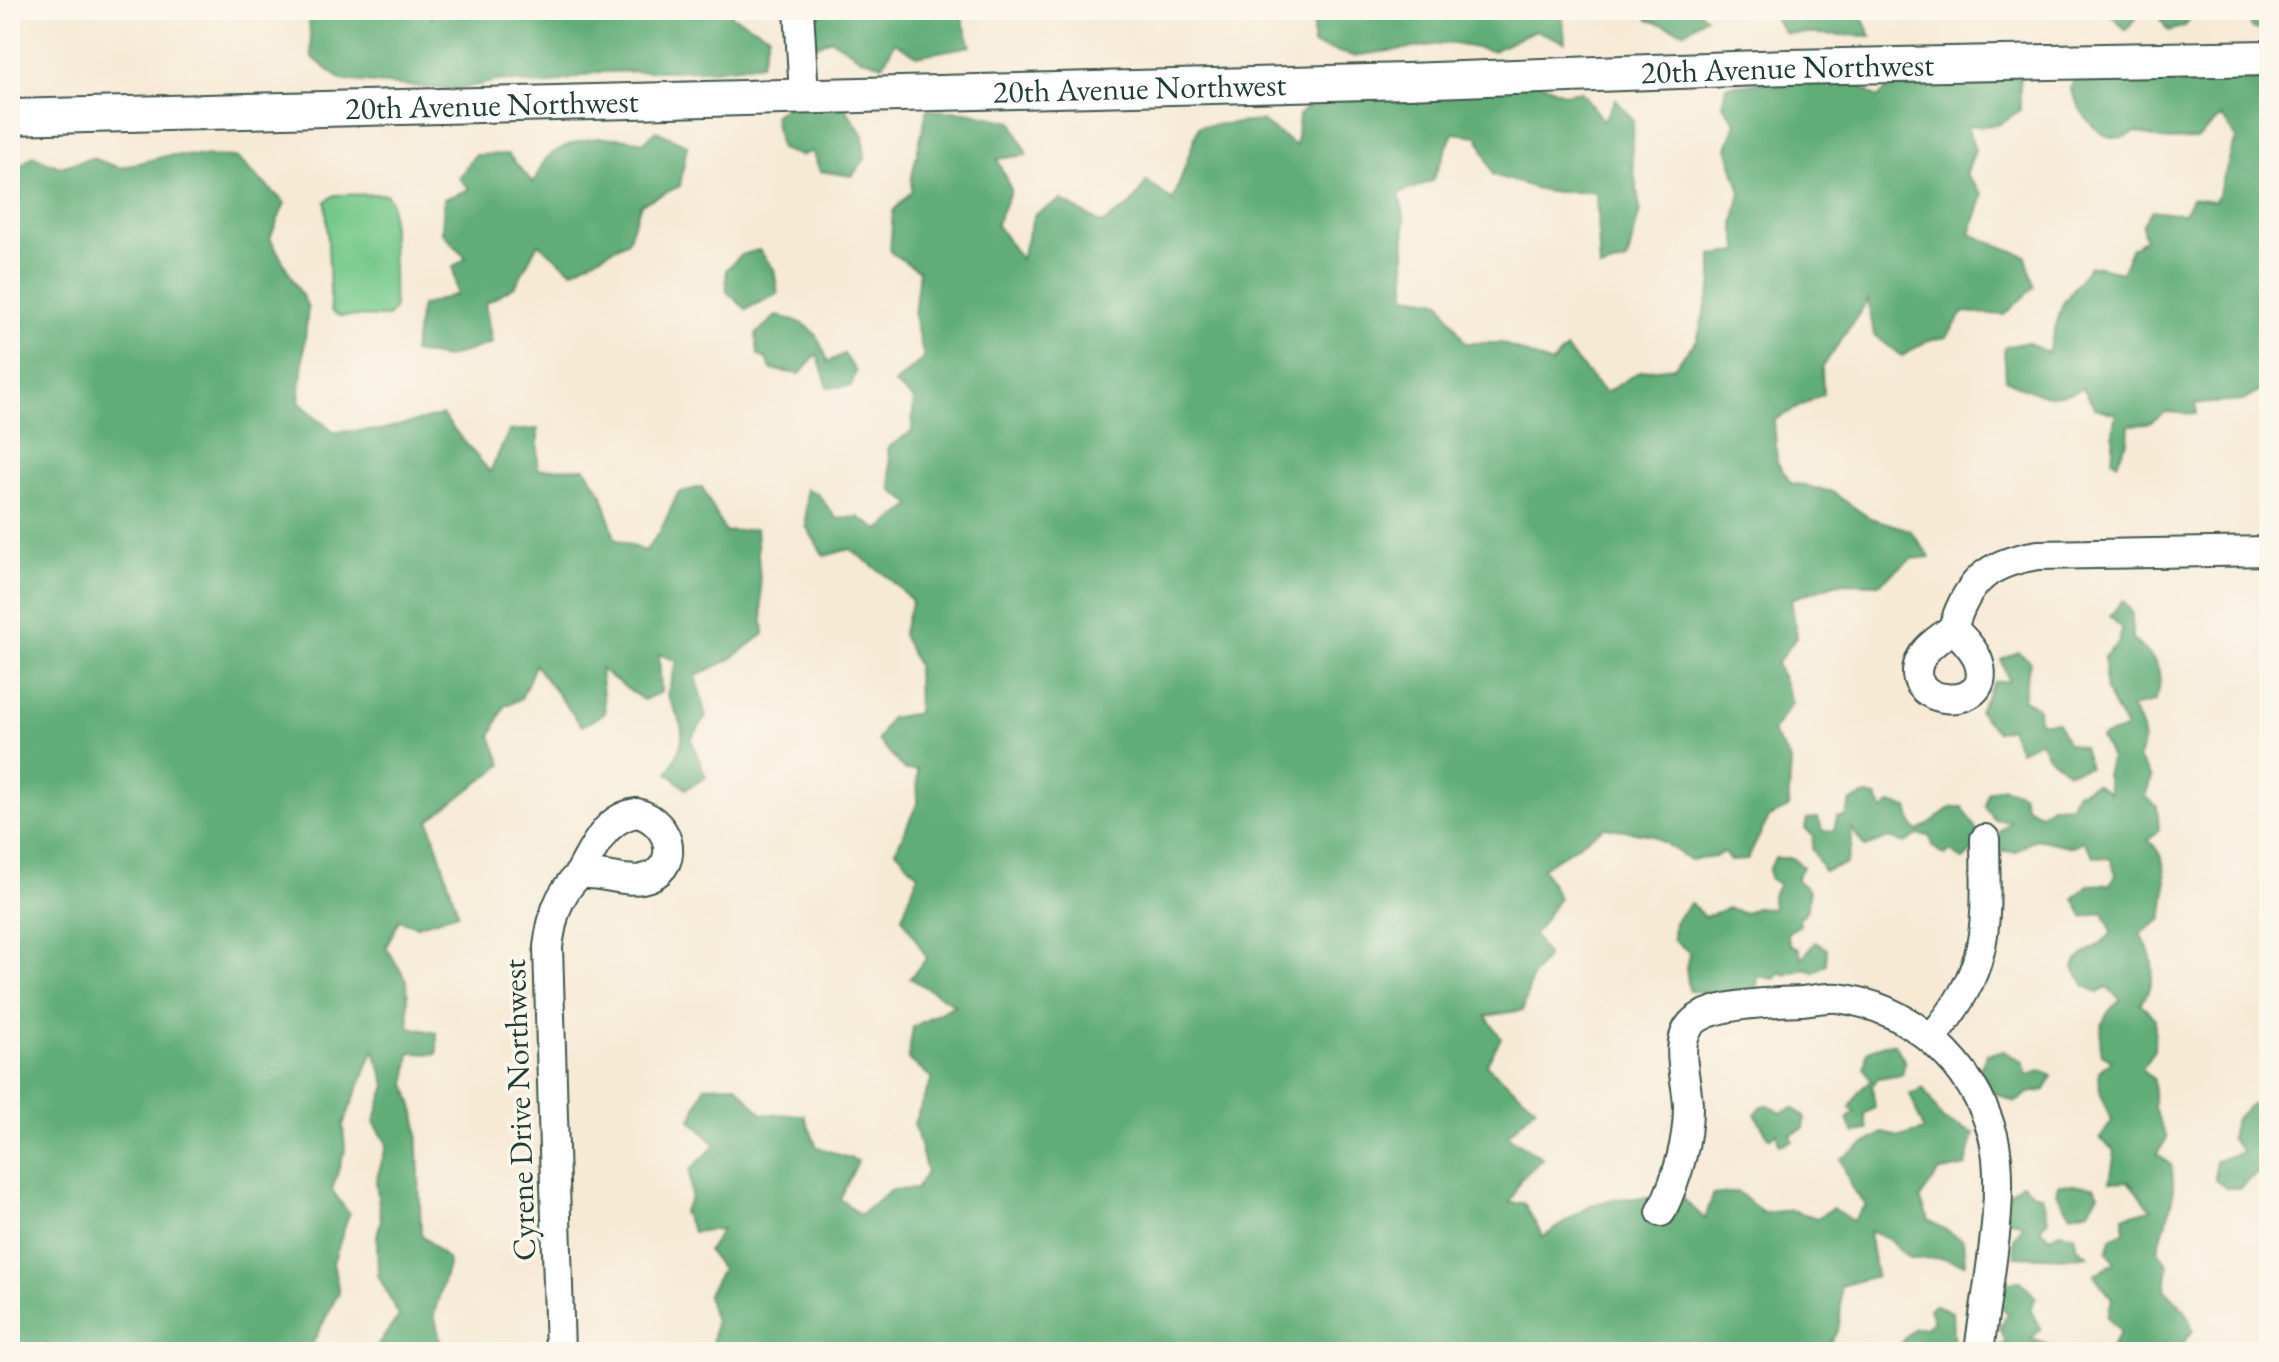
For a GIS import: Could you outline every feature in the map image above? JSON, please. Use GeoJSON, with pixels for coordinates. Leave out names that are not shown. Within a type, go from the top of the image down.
{"type":"FeatureCollection","features":[{"type":"Feature","properties":{"kind":"street"},"geometry":{"type":"LineString","coordinates":[[799,10],[804,95]]}},
{"type":"Feature","properties":{"kind":"street","name":"20th Avenue Northwest"},"geometry":{"type":"LineString","coordinates":[[10,117],[1407,81],[1788,67],[2269,58]]}},
{"type":"Feature","properties":{"kind":"street"},"geometry":{"type":"LineString","coordinates":[[1953,628],[1971,586],[1987,571],[2009,559],[2038,555],[2269,551]]}},
{"type":"Feature","properties":{"kind":"street"},"geometry":{"type":"LineString","coordinates":[[1932,1037],[1951,1015],[1979,964],[1986,914],[1985,839]]}},
{"type":"Feature","properties":{"kind":"street","name":"Cyrene Drive Northwest"},"geometry":{"type":"LineString","coordinates":[[560,1352],[548,947],[552,913],[565,888],[579,874]]}},
{"type":"Feature","properties":{"kind":"street"},"geometry":{"type":"LineString","coordinates":[[1661,1212],[1675,1183],[1683,1149],[1688,1107],[1682,1046],[1689,1025],[1706,1012],[1838,998],[1887,1012],[1932,1037],[1968,1079],[1993,1136],[1997,1190],[1979,1352]]}},
{"type":"Feature","properties":{"kind":"green space"},"geometry":{"type":"Polygon","coordinates":[[[308,10],[429,10],[432,20],[434,10],[729,10],[732,16],[769,35],[761,64],[714,70],[598,72],[546,85],[502,80],[455,90],[341,80],[312,57],[308,10]]]}},
{"type":"Feature","properties":{"kind":"green space"},"geometry":{"type":"Polygon","coordinates":[[[814,10],[959,10],[971,46],[917,56],[895,42],[883,65],[861,58],[831,39],[815,46],[809,23],[817,20],[814,10]]]}},
{"type":"Feature","properties":{"kind":"green space"},"geometry":{"type":"Polygon","coordinates":[[[1314,10],[1552,10],[1563,19],[1565,42],[1535,30],[1493,51],[1448,43],[1353,56],[1313,45],[1314,10]]]}},
{"type":"Feature","properties":{"kind":"green space"},"geometry":{"type":"Polygon","coordinates":[[[1646,10],[1697,10],[1706,17],[1685,32],[1648,20],[1646,10]]]}},
{"type":"Feature","properties":{"kind":"green space"},"geometry":{"type":"Polygon","coordinates":[[[1769,10],[1858,10],[1871,36],[1785,33],[1769,10]]]}},
{"type":"Feature","properties":{"kind":"green space"},"geometry":{"type":"Polygon","coordinates":[[[2107,10],[2143,10],[2126,30],[2107,10]]]}},
{"type":"Feature","properties":{"kind":"green space"},"geometry":{"type":"Polygon","coordinates":[[[2155,10],[2196,10],[2185,26],[2169,31],[2155,10]]]}},
{"type":"Feature","properties":{"kind":"green space"},"geometry":{"type":"Polygon","coordinates":[[[2248,10],[2269,10],[2269,30],[2251,29],[2248,10]]]}},
{"type":"Feature","properties":{"kind":"green space"},"geometry":{"type":"Polygon","coordinates":[[[2087,51],[2269,68],[2269,366],[2263,389],[2243,401],[2196,404],[2196,414],[2166,412],[2148,424],[2129,425],[2128,440],[2117,463],[2112,459],[2116,414],[2095,408],[2083,388],[2062,395],[2044,395],[2006,379],[2004,347],[2027,342],[2048,353],[2062,305],[2090,265],[2122,272],[2131,249],[2145,239],[2142,225],[2152,210],[2184,214],[2192,198],[2215,201],[2236,138],[2221,116],[2197,139],[2164,140],[2136,132],[2124,137],[2103,134],[2087,119],[2070,89],[2087,51]]]}},
{"type":"Feature","properties":{"kind":"green space"},"geometry":{"type":"Polygon","coordinates":[[[1988,66],[2020,79],[2020,110],[1998,125],[1967,126],[1975,150],[1966,175],[1983,195],[1970,234],[2026,256],[2034,287],[2004,315],[1964,312],[1946,337],[1927,341],[1902,356],[1874,335],[1868,300],[1822,368],[1823,394],[1774,420],[1777,462],[1791,483],[1832,492],[1868,517],[1910,530],[1930,557],[1911,559],[1879,584],[1838,583],[1791,599],[1797,637],[1777,663],[1792,703],[1772,732],[1791,761],[1788,808],[1769,817],[1747,860],[1730,861],[1723,852],[1715,857],[1690,860],[1652,835],[1605,827],[1543,868],[1559,898],[1534,935],[1547,956],[1532,977],[1523,1010],[1486,1016],[1501,1038],[1486,1065],[1536,1107],[1507,1136],[1543,1158],[1520,1180],[1510,1203],[1524,1203],[1543,1237],[1583,1210],[1607,1201],[1682,1198],[1705,1219],[1713,1195],[1738,1192],[1763,1213],[1792,1210],[1817,1218],[1833,1208],[1852,1221],[1866,1205],[1851,1187],[1841,1159],[1882,1133],[1900,1137],[1924,1130],[1910,1094],[1923,1088],[1943,1120],[1974,1133],[1966,1166],[1939,1172],[1920,1199],[1929,1220],[1963,1240],[1965,1264],[1940,1258],[1910,1259],[1888,1239],[1869,1231],[1876,1276],[1840,1286],[1837,1331],[1820,1352],[711,1352],[715,1322],[707,1295],[722,1270],[708,1251],[722,1229],[693,1232],[683,1212],[691,1198],[690,1170],[716,1145],[691,1120],[705,1086],[736,1085],[762,1114],[804,1115],[817,1147],[858,1161],[840,1199],[860,1215],[891,1190],[916,1189],[927,1172],[914,1123],[932,1078],[908,1059],[913,1027],[955,1005],[910,978],[927,958],[902,917],[918,875],[896,850],[918,802],[917,770],[905,770],[878,740],[890,718],[918,713],[917,665],[902,635],[912,601],[889,578],[850,549],[824,556],[806,526],[806,489],[817,493],[837,519],[858,517],[879,530],[912,505],[892,490],[888,448],[912,431],[914,399],[894,384],[924,358],[914,316],[919,271],[890,252],[893,211],[912,191],[911,180],[927,110],[967,112],[1012,122],[1027,155],[997,159],[1011,190],[996,224],[1021,259],[1034,215],[1061,200],[1102,224],[1131,204],[1147,181],[1173,201],[1199,126],[1262,121],[1296,146],[1299,115],[1322,95],[1515,71],[1564,94],[1581,91],[1603,121],[1616,99],[1633,120],[1632,158],[1640,210],[1627,261],[1600,269],[1596,192],[1548,192],[1493,175],[1478,136],[1453,133],[1432,181],[1399,194],[1404,216],[1406,296],[1440,301],[1465,343],[1502,343],[1551,364],[1566,349],[1605,393],[1640,371],[1674,367],[1697,340],[1712,284],[1712,255],[1739,252],[1734,224],[1741,192],[1727,148],[1736,123],[1723,105],[1726,86],[1843,75],[1877,98],[1911,76],[1929,76],[1951,82],[1988,66]]]}},
{"type":"Feature","properties":{"kind":"green space"},"geometry":{"type":"Polygon","coordinates":[[[836,93],[863,135],[865,159],[852,176],[820,171],[812,151],[801,156],[780,149],[774,116],[797,97],[836,93]]]}},
{"type":"Feature","properties":{"kind":"green space"},"geometry":{"type":"Polygon","coordinates":[[[656,131],[687,145],[680,186],[641,204],[628,241],[572,271],[538,243],[516,285],[485,304],[492,343],[446,358],[413,352],[421,306],[457,294],[453,267],[466,258],[442,232],[444,199],[470,189],[459,178],[475,155],[508,154],[533,183],[547,157],[561,148],[596,138],[644,142],[656,131]]]}},
{"type":"Feature","properties":{"kind":"green space"},"geometry":{"type":"Polygon","coordinates":[[[170,155],[236,157],[285,203],[270,238],[308,307],[299,402],[333,432],[380,430],[442,415],[490,472],[509,431],[538,429],[538,469],[585,468],[602,494],[615,539],[645,551],[660,532],[678,493],[702,487],[725,532],[756,529],[764,634],[731,659],[696,676],[706,717],[691,739],[706,777],[686,789],[668,773],[679,751],[682,734],[667,695],[677,661],[659,654],[661,692],[643,700],[600,669],[605,713],[582,726],[535,665],[521,699],[504,706],[491,736],[502,765],[429,820],[458,913],[417,926],[399,920],[386,947],[407,981],[409,1027],[437,1033],[437,1054],[410,1053],[406,1083],[417,1120],[421,1234],[449,1261],[434,1314],[443,1352],[377,1352],[376,1347],[399,1316],[378,1275],[377,1236],[381,1219],[376,1181],[387,1144],[374,1122],[386,1085],[374,1049],[343,1125],[345,1150],[332,1190],[349,1214],[333,1263],[339,1292],[308,1352],[10,1352],[10,169],[15,170],[33,156],[60,167],[92,158],[120,168],[170,155]]]}},
{"type":"Feature","properties":{"kind":"green space"},"geometry":{"type":"Polygon","coordinates":[[[386,194],[391,201],[394,309],[388,317],[339,316],[331,311],[326,201],[335,195],[386,194]]]}},
{"type":"Feature","properties":{"kind":"green space"},"geometry":{"type":"Polygon","coordinates":[[[759,250],[774,269],[778,294],[746,309],[727,292],[726,270],[741,255],[759,250]]]}},
{"type":"Feature","properties":{"kind":"green space"},"geometry":{"type":"Polygon","coordinates":[[[776,316],[804,324],[810,329],[820,342],[828,362],[844,354],[856,372],[851,386],[828,387],[817,354],[800,374],[772,370],[766,359],[758,355],[756,334],[776,316]]]}},
{"type":"Feature","properties":{"kind":"green space"},"geometry":{"type":"Polygon","coordinates":[[[2123,600],[2132,614],[2132,639],[2153,659],[2160,681],[2155,702],[2131,707],[2142,732],[2143,745],[2138,759],[2151,778],[2145,797],[2157,806],[2159,829],[2148,840],[2161,857],[2166,876],[2162,919],[2140,934],[2149,951],[2153,969],[2150,987],[2140,1004],[2155,1018],[2154,1050],[2142,1069],[2154,1080],[2154,1108],[2167,1138],[2157,1154],[2171,1165],[2173,1190],[2158,1250],[2168,1265],[2165,1289],[2186,1311],[2193,1330],[2182,1345],[2186,1352],[2108,1352],[2121,1332],[2107,1317],[2112,1299],[2094,1275],[2115,1262],[2107,1252],[2111,1238],[2124,1232],[2124,1216],[2151,1209],[2128,1181],[2110,1182],[2115,1151],[2100,1139],[2112,1121],[2100,1092],[2099,1071],[2112,1060],[2102,1054],[2101,1030],[2110,1010],[2121,1000],[2107,987],[2098,992],[2086,987],[2073,967],[2112,932],[2103,912],[2083,917],[2074,898],[2088,885],[2110,884],[2116,875],[2111,859],[2094,856],[2083,841],[2073,847],[2036,839],[2014,852],[1999,850],[1997,834],[2011,820],[1995,820],[1985,807],[1988,792],[2003,787],[2022,794],[2026,807],[2040,814],[2051,806],[2071,805],[2076,793],[2095,784],[2110,793],[2106,774],[2111,758],[2101,737],[2126,729],[2106,691],[2104,657],[2119,642],[2122,629],[2110,616],[2123,600]]]}},
{"type":"Feature","properties":{"kind":"green space"},"geometry":{"type":"Polygon","coordinates":[[[2018,652],[2030,661],[2023,699],[2038,708],[2039,722],[2058,722],[2067,743],[2083,747],[2089,767],[2068,772],[2048,756],[2040,741],[2020,751],[2010,728],[1997,732],[1979,712],[1994,682],[2009,681],[2001,660],[2018,652]]]}},
{"type":"Feature","properties":{"kind":"green space"},"geometry":{"type":"Polygon","coordinates":[[[1867,795],[1876,797],[1883,810],[1891,803],[1908,808],[1913,827],[1919,831],[1952,807],[1962,807],[1976,829],[1980,844],[1963,860],[1951,851],[1944,855],[1933,847],[1930,836],[1918,835],[1905,843],[1889,838],[1865,847],[1851,828],[1852,845],[1846,864],[1824,871],[1812,849],[1813,836],[1805,828],[1807,819],[1818,818],[1823,831],[1834,831],[1837,817],[1845,817],[1851,801],[1867,795]]]}},
{"type":"Feature","properties":{"kind":"green space"},"geometry":{"type":"Polygon","coordinates":[[[1775,858],[1793,858],[1803,867],[1796,879],[1809,891],[1808,909],[1799,919],[1800,925],[1787,933],[1790,945],[1799,949],[1802,959],[1815,942],[1827,949],[1826,964],[1814,972],[1806,968],[1785,975],[1781,972],[1774,979],[1758,976],[1756,992],[1724,1006],[1710,994],[1689,990],[1686,967],[1690,953],[1673,939],[1674,922],[1691,903],[1704,917],[1728,908],[1746,913],[1757,907],[1773,909],[1772,897],[1779,884],[1770,880],[1769,869],[1775,858]]]}},
{"type":"Feature","properties":{"kind":"green space"},"geometry":{"type":"Polygon","coordinates":[[[1884,1044],[1895,1044],[1905,1062],[1902,1074],[1878,1078],[1872,1086],[1875,1108],[1864,1114],[1868,1129],[1854,1134],[1847,1119],[1855,1112],[1850,1108],[1859,1091],[1871,1080],[1864,1068],[1867,1052],[1884,1044]]]}},
{"type":"Feature","properties":{"kind":"green space"},"geometry":{"type":"Polygon","coordinates":[[[2003,1051],[2023,1062],[2027,1075],[2041,1071],[2052,1076],[2045,1090],[2029,1093],[2016,1102],[1991,1091],[1979,1071],[1987,1054],[2003,1051]]]}},
{"type":"Feature","properties":{"kind":"green space"},"geometry":{"type":"Polygon","coordinates":[[[2269,1103],[2269,1181],[2257,1173],[2241,1188],[2226,1188],[2215,1180],[2215,1161],[2243,1152],[2230,1138],[2234,1120],[2251,1104],[2269,1103]]]}},
{"type":"Feature","properties":{"kind":"green space"},"geometry":{"type":"Polygon","coordinates":[[[1769,1105],[1781,1113],[1794,1108],[1805,1118],[1804,1128],[1791,1135],[1793,1141],[1779,1145],[1777,1133],[1769,1138],[1755,1114],[1762,1106],[1769,1105]]]}},
{"type":"Feature","properties":{"kind":"green space"},"geometry":{"type":"Polygon","coordinates":[[[2022,1183],[2035,1194],[2042,1195],[2048,1220],[2040,1228],[2050,1237],[2059,1232],[2074,1235],[2077,1247],[2088,1255],[2070,1258],[2015,1256],[2014,1237],[2024,1225],[2006,1218],[2009,1193],[2022,1183]]]}},
{"type":"Feature","properties":{"kind":"green space"},"geometry":{"type":"Polygon","coordinates":[[[2058,1184],[2094,1186],[2099,1194],[2089,1210],[2071,1214],[2056,1193],[2058,1184]]]}},
{"type":"Feature","properties":{"kind":"green space"},"geometry":{"type":"Polygon","coordinates":[[[2021,1281],[2036,1298],[2030,1309],[2041,1329],[2031,1339],[2051,1346],[2050,1352],[1982,1352],[2006,1343],[2000,1327],[2008,1314],[1997,1304],[2009,1282],[2021,1281]]]}},
{"type":"Feature","properties":{"kind":"green space"},"geometry":{"type":"Polygon","coordinates":[[[1935,1305],[1952,1312],[1954,1352],[1893,1352],[1915,1328],[1925,1328],[1934,1321],[1929,1309],[1935,1305]]]}}]}
